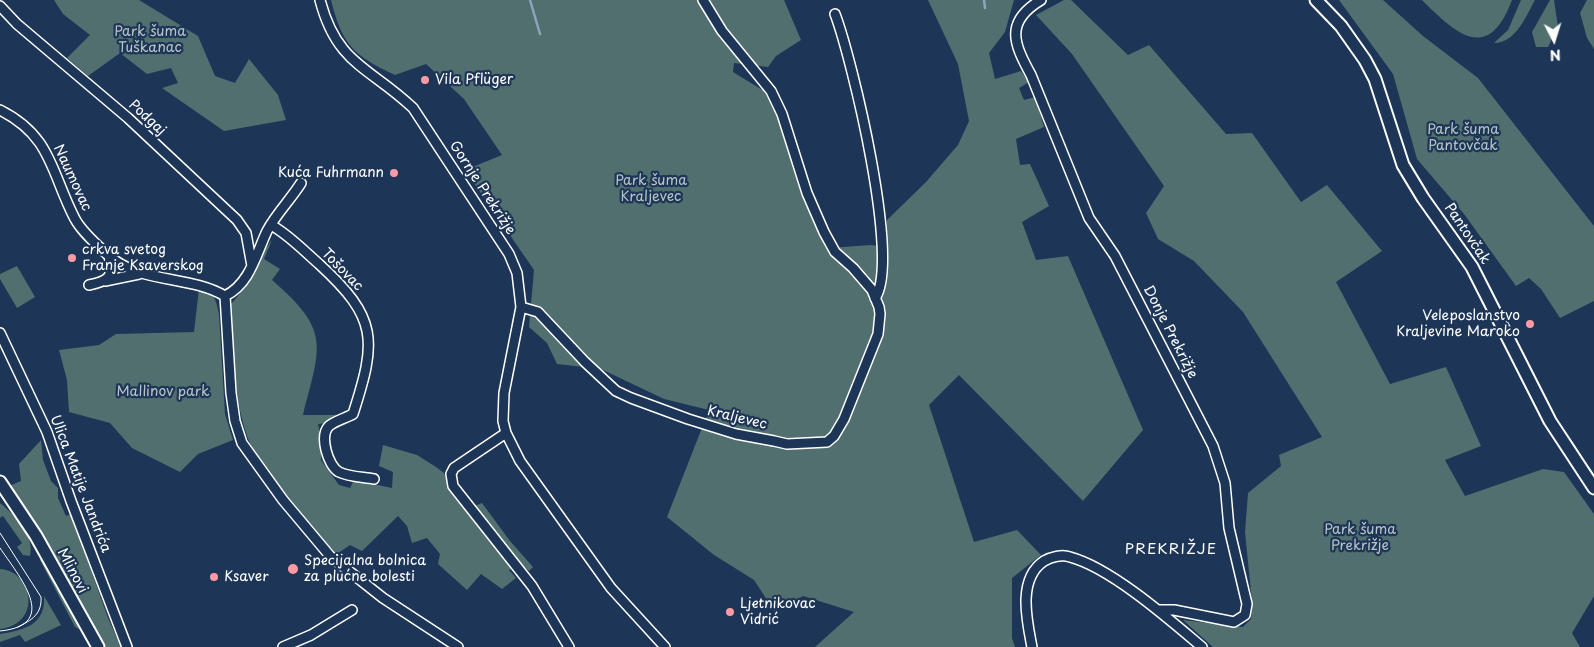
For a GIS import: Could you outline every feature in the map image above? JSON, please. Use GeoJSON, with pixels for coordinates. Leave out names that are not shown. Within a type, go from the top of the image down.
{"type":"FeatureCollection","features":[{"type":"Feature","properties":{"kind":"main road","name":"Pantovčak"},"geometry":{"type":"LineString","coordinates":[[1316,0],[1340,26],[1365,60],[1375,79],[1403,165],[1423,198],[1472,268],[1550,422],[1594,488]]}},
{"type":"Feature","properties":{"kind":"main road","name":"Mlinovi"},"geometry":{"type":"LineString","coordinates":[[0,482],[42,546],[98,647]]}},
{"type":"Feature","properties":{"kind":"main road","name":"Mlinovi"},"geometry":{"type":"LineString","coordinates":[[0,495],[18,511]]}},
{"type":"Feature","properties":{"kind":"street","name":"Gornje Prekrižje"},"geometry":{"type":"LineString","coordinates":[[320,0],[326,24],[344,53],[364,70],[397,93],[413,108],[509,254],[517,273],[521,307],[504,393],[503,421],[506,433],[520,461],[611,588],[665,647]]}},
{"type":"Feature","properties":{"kind":"street","name":"Kraljevec"},"geometry":{"type":"LineString","coordinates":[[521,307],[538,312],[585,362],[616,391],[688,420],[736,434],[787,444],[827,442],[834,436],[844,419],[878,334],[880,314],[872,290],[853,268],[835,252],[824,232],[807,193],[782,114],[771,91],[722,31],[704,0]]}},
{"type":"Feature","properties":{"kind":"street","name":"Donje Prekrižje"},"geometry":{"type":"LineString","coordinates":[[1041,0],[1029,7],[1018,21],[1014,37],[1020,55],[1035,84],[1089,218],[1115,256],[1152,326],[1213,446],[1225,483],[1229,528],[1247,604],[1245,615],[1234,622],[1174,610],[1159,610]]}},
{"type":"Feature","properties":{"kind":"street","name":"Podgaj"},"geometry":{"type":"LineString","coordinates":[[0,6],[17,24],[128,118],[237,220],[246,233],[252,266]]}},
{"type":"Feature","properties":{"kind":"street","name":"Kraljevec"},"geometry":{"type":"LineString","coordinates":[[835,14],[849,54],[877,195],[883,255],[880,292],[875,298]]}},
{"type":"Feature","properties":{"kind":"street","name":"Naumovac"},"geometry":{"type":"LineString","coordinates":[[0,110],[13,117],[40,140],[76,220],[109,256],[125,267],[208,288],[225,296]]}},
{"type":"Feature","properties":{"kind":"street"},"geometry":{"type":"LineString","coordinates":[[301,183],[271,225],[252,266],[238,288],[225,296],[231,393],[242,443],[284,500],[330,556],[383,598],[458,647]]}},
{"type":"Feature","properties":{"kind":"street","name":"Tošovac"},"geometry":{"type":"LineString","coordinates":[[271,225],[342,286],[362,313],[369,335],[370,346],[366,376],[354,414],[330,426],[326,431],[325,441],[333,468],[341,473],[374,479]]}},
{"type":"Feature","properties":{"kind":"street"},"geometry":{"type":"LineString","coordinates":[[105,281],[110,273],[109,256]]}},
{"type":"Feature","properties":{"kind":"street","name":"Naumovac"},"geometry":{"type":"LineString","coordinates":[[89,285],[144,273]]}},
{"type":"Feature","properties":{"kind":"street","name":"Ulica Matije Jandrića"},"geometry":{"type":"LineString","coordinates":[[0,332],[47,432],[71,501],[127,647]]}},
{"type":"Feature","properties":{"kind":"street"},"geometry":{"type":"LineString","coordinates":[[506,433],[454,468],[451,474],[453,486],[532,586],[569,647]]}},
{"type":"Feature","properties":{"kind":"street"},"geometry":{"type":"LineString","coordinates":[[1032,647],[1028,627],[1028,584],[1039,565],[1054,557],[1068,556],[1081,560],[1113,578],[1159,610],[1202,647]]}},
{"type":"Feature","properties":{"kind":"street"},"geometry":{"type":"LineString","coordinates":[[283,647],[311,635],[352,610]]}},
{"type":"Feature","properties":{"kind":"green space","name":"Park šuma Tuškanac"},"geometry":{"type":"Polygon","coordinates":[[[54,0],[139,0],[198,36],[215,76],[235,83],[249,59],[278,95],[286,120],[224,131],[162,88],[178,83],[171,68],[147,74],[120,53],[88,76],[67,58],[90,35],[63,14],[54,0]]]}},
{"type":"Feature","properties":{"kind":"green space","name":"Park šuma Kraljevec"},"geometry":{"type":"Polygon","coordinates":[[[331,0],[784,0],[801,40],[776,56],[768,67],[734,63],[733,72],[764,91],[777,116],[818,231],[829,248],[871,245],[886,247],[887,220],[926,182],[958,145],[969,121],[958,64],[928,0],[1014,0],[1005,32],[989,53],[995,79],[1021,71],[1029,82],[1019,88],[1024,100],[1035,97],[1044,127],[1016,139],[1020,165],[1030,164],[1049,206],[1022,222],[1036,260],[1068,256],[1143,430],[1083,501],[959,375],[929,405],[974,542],[1017,530],[1041,555],[1012,578],[1012,638],[1015,647],[815,647],[854,612],[803,596],[775,612],[754,580],[714,555],[667,517],[709,410],[664,399],[601,369],[557,364],[547,343],[529,327],[534,270],[465,170],[502,155],[464,99],[426,64],[395,75],[369,62],[360,55],[345,38],[331,0]]]}},
{"type":"Feature","properties":{"kind":"green space","name":"Park šuma Prekrižje"},"geometry":{"type":"Polygon","coordinates":[[[1064,0],[1071,0],[1128,55],[1149,45],[1226,134],[1252,133],[1301,202],[1327,185],[1382,251],[1336,282],[1390,384],[1446,367],[1481,446],[1445,460],[1465,496],[1543,469],[1564,472],[1594,514],[1594,596],[1572,633],[1580,647],[1213,647],[1183,620],[1243,627],[1251,619],[1252,602],[1245,532],[1248,493],[1281,466],[1279,455],[1322,437],[1243,312],[1194,261],[1158,239],[1146,213],[1164,186],[1072,54],[1036,15],[1064,0]]]}},
{"type":"Feature","properties":{"kind":"green space","name":"Park šuma Pantovčak"},"geometry":{"type":"Polygon","coordinates":[[[1339,0],[1383,0],[1423,36],[1478,78],[1594,226],[1594,301],[1560,318],[1541,289],[1529,278],[1516,286],[1464,214],[1417,159],[1393,74],[1339,0]]]}},
{"type":"Feature","properties":{"kind":"green space"},"geometry":{"type":"Polygon","coordinates":[[[1422,0],[1512,0],[1503,20],[1493,32],[1482,37],[1471,37],[1459,32],[1447,23],[1422,0]]]}},
{"type":"Feature","properties":{"kind":"green space"},"geometry":{"type":"Polygon","coordinates":[[[1521,0],[1535,0],[1524,21],[1514,34],[1502,42],[1494,43],[1508,30],[1521,0]]]}},
{"type":"Feature","properties":{"kind":"green space"},"geometry":{"type":"Polygon","coordinates":[[[1550,0],[1554,0],[1558,27],[1548,47],[1536,47],[1532,32],[1550,0]]]}},
{"type":"Feature","properties":{"kind":"green space"},"geometry":{"type":"Polygon","coordinates":[[[1587,0],[1594,0],[1594,49],[1587,38],[1580,13],[1587,0]]]}},
{"type":"Feature","properties":{"kind":"green space"},"geometry":{"type":"Polygon","coordinates":[[[272,240],[264,259],[280,269],[272,280],[304,313],[312,327],[316,340],[317,355],[303,415],[342,415],[338,422],[318,424],[322,442],[321,460],[339,485],[350,488],[354,480],[392,488],[393,472],[379,466],[383,445],[417,455],[444,473],[449,485],[467,509],[482,503],[510,541],[533,567],[529,571],[521,564],[509,570],[516,578],[502,589],[481,574],[467,590],[438,564],[440,554],[427,538],[412,543],[407,526],[398,516],[362,551],[350,545],[337,554],[313,529],[272,479],[252,447],[246,433],[238,401],[231,304],[238,297],[272,240]]]}},
{"type":"Feature","properties":{"kind":"green space"},"geometry":{"type":"Polygon","coordinates":[[[17,266],[35,297],[17,308],[0,279],[0,274],[17,266]]]}},
{"type":"Feature","properties":{"kind":"green space","name":"Mallinov park"},"geometry":{"type":"Polygon","coordinates":[[[199,288],[212,295],[217,304],[225,414],[233,440],[198,454],[180,472],[132,448],[110,423],[69,412],[67,380],[59,350],[99,345],[116,334],[194,332],[199,288]]]}},
{"type":"Feature","properties":{"kind":"green space"},"geometry":{"type":"Polygon","coordinates":[[[41,440],[43,460],[51,481],[58,488],[58,498],[66,516],[71,514],[108,618],[121,647],[103,647],[40,533],[9,486],[21,481],[19,464],[41,440]]]}},
{"type":"Feature","properties":{"kind":"green space"},"geometry":{"type":"Polygon","coordinates":[[[0,503],[12,514],[27,534],[31,548],[30,556],[23,555],[17,547],[22,543],[3,516],[0,518],[0,503]]]}},
{"type":"Feature","properties":{"kind":"green space"},"geometry":{"type":"Polygon","coordinates":[[[41,557],[79,629],[75,627],[40,560],[41,557]]]}},
{"type":"Feature","properties":{"kind":"green space"},"geometry":{"type":"Polygon","coordinates":[[[0,569],[11,572],[20,579],[26,588],[28,608],[23,618],[14,625],[0,629],[0,569]]]}},
{"type":"Feature","properties":{"kind":"green space"},"geometry":{"type":"Polygon","coordinates":[[[44,596],[61,625],[25,642],[20,635],[0,642],[0,634],[25,628],[37,620],[44,606],[44,596]]]}},
{"type":"Feature","properties":{"kind":"waterway"},"geometry":{"type":"LineString","coordinates":[[530,0],[540,34]]}},
{"type":"Feature","properties":{"kind":"waterway"},"geometry":{"type":"LineString","coordinates":[[984,0],[985,8]]}},
{"type":"Feature","properties":{"kind":"tram line"},"geometry":{"type":"LineString","coordinates":[[0,533],[41,597],[40,608],[35,616],[18,627]]}},
{"type":"Feature","properties":{"kind":"tram line"},"geometry":{"type":"LineString","coordinates":[[0,548],[24,585],[30,597],[32,609],[29,619],[19,627],[0,631]]}},
{"type":"Feature","properties":{"kind":"place","name":"Vila Pflüger"},"geometry":{"type":"Point","coordinates":[425,80]}},
{"type":"Feature","properties":{"kind":"place","name":"Kuća Fuhrmann"},"geometry":{"type":"Point","coordinates":[394,173]}},
{"type":"Feature","properties":{"kind":"place","name":"crkva svetog Franje Ksaverskog"},"geometry":{"type":"Point","coordinates":[72,258]}},
{"type":"Feature","properties":{"kind":"place","name":"Veleposlanstvo Kraljevine Maroko"},"geometry":{"type":"Point","coordinates":[1530,324]}},
{"type":"Feature","properties":{"kind":"place","name":"Specijalna bolnica za plućne bolesti"},"geometry":{"type":"Point","coordinates":[293,569]}},
{"type":"Feature","properties":{"kind":"place","name":"Ksaver"},"geometry":{"type":"Point","coordinates":[214,577]}},
{"type":"Feature","properties":{"kind":"place","name":"Ljetnikovac Vidrić"},"geometry":{"type":"Point","coordinates":[730,612]}},
{"type":"Feature","properties":{"kind":"district","name":"PREKRIŽJE"},"geometry":{"type":"Point","coordinates":[1171,550]}}]}
